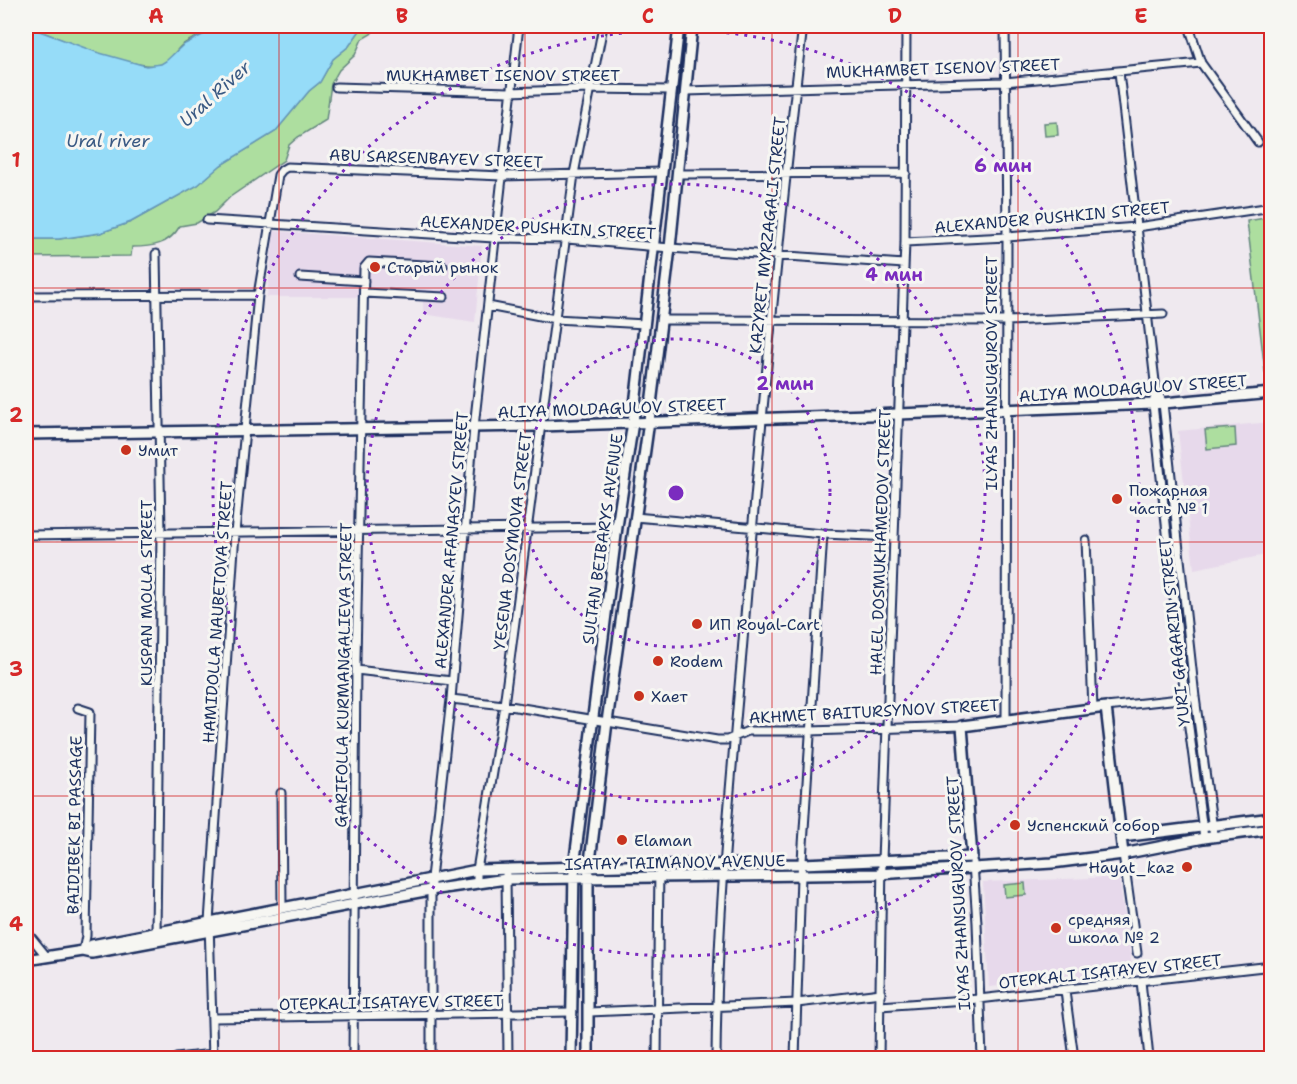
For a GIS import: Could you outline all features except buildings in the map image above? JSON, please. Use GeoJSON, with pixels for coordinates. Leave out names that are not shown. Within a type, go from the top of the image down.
{"type":"FeatureCollection","features":[{"type":"Feature","properties":{"kind":"main road","name":"SULTAN BEIBARYS AVENUE"},"geometry":{"type":"LineString","coordinates":[[571,1059],[574,867],[616,527],[633,422],[679,26]]}},
{"type":"Feature","properties":{"kind":"main road","name":"SULTAN BEIBARYS AVENUE"},"geometry":{"type":"LineString","coordinates":[[588,1059],[589,867],[620,623],[649,422],[670,248],[692,26]]}},
{"type":"Feature","properties":{"kind":"main road","name":"ALIYA MOLDAGULOV STREET"},"geometry":{"type":"LineString","coordinates":[[26,434],[541,426],[1006,411],[1158,404],[1272,393]]}},
{"type":"Feature","properties":{"kind":"main road"},"geometry":{"type":"LineString","coordinates":[[605,621],[612,620],[620,623]]}},
{"type":"Feature","properties":{"kind":"main road","name":"AKHMET BAITURSYNOV STREET"},"geometry":{"type":"LineString","coordinates":[[962,726],[1106,707]]}},
{"type":"Feature","properties":{"kind":"main road"},"geometry":{"type":"LineString","coordinates":[[1106,707],[1123,854]]}},
{"type":"Feature","properties":{"kind":"main road","name":"ILYAS ZHANSUGUROV STREET"},"geometry":{"type":"LineString","coordinates":[[962,726],[972,857]]}},
{"type":"Feature","properties":{"kind":"main road"},"geometry":{"type":"LineString","coordinates":[[1122,837],[1272,818]]}},
{"type":"Feature","properties":{"kind":"main road","name":"ISATAY TAIMANOV AVENUE"},"geometry":{"type":"LineString","coordinates":[[83,951],[92,945],[156,932],[209,927],[506,879],[801,876],[1052,863],[1123,854],[1204,838],[1272,829]]}},
{"type":"Feature","properties":{"kind":"main road","name":"ISATAY TAIMANOV AVENUE"},"geometry":{"type":"LineString","coordinates":[[26,960],[83,951],[92,953],[209,927],[282,907],[477,870],[802,864],[972,857]]}},
{"type":"Feature","properties":{"kind":"street","name":"ALEXANDER AFANASYEV STREET"},"geometry":{"type":"LineString","coordinates":[[431,1059],[431,878],[451,699],[474,427],[519,26]]}},
{"type":"Feature","properties":{"kind":"street","name":"YESENA DOSYMOVA STREET"},"geometry":{"type":"LineString","coordinates":[[477,883],[477,870],[504,705],[574,174],[603,26]]}},
{"type":"Feature","properties":{"kind":"street","name":"KAZYRET MYRZAGALI STREET"},"geometry":{"type":"LineString","coordinates":[[716,1059],[716,1006],[723,866],[777,255],[803,26]]}},
{"type":"Feature","properties":{"kind":"street","name":"HALEL DOSMUKHAMEDOV STREET"},"geometry":{"type":"LineString","coordinates":[[879,1059],[882,860],[906,242],[906,26]]}},
{"type":"Feature","properties":{"kind":"street","name":"ILYAS ZHANSUGUROV STREET"},"geometry":{"type":"LineString","coordinates":[[1005,26],[1006,720]]}},
{"type":"Feature","properties":{"kind":"street"},"geometry":{"type":"LineString","coordinates":[[1189,26],[1202,63],[1258,142]]}},
{"type":"Feature","properties":{"kind":"street","name":"MUKHAMBET ISENOV STREET"},"geometry":{"type":"LineString","coordinates":[[686,91],[1005,82],[1202,63]]}},
{"type":"Feature","properties":{"kind":"street","name":"YURI GAGARIN STREET"},"geometry":{"type":"LineString","coordinates":[[1119,72],[1146,314],[1214,837]]}},
{"type":"Feature","properties":{"kind":"street","name":"MUKHAMBET ISENOV STREET"},"geometry":{"type":"LineString","coordinates":[[336,87],[510,92],[590,89],[671,90]]}},
{"type":"Feature","properties":{"kind":"street","name":"ABU SARSENBAYEV STREET"},"geometry":{"type":"LineString","coordinates":[[282,170],[287,167],[502,176],[662,172]]}},
{"type":"Feature","properties":{"kind":"street","name":"HAMIDOLLA NAUBETOVA STREET"},"geometry":{"type":"LineString","coordinates":[[213,1056],[209,927],[235,533],[258,295],[278,175],[282,170]]}},
{"type":"Feature","properties":{"kind":"street"},"geometry":{"type":"LineString","coordinates":[[678,174],[906,173]]}},
{"type":"Feature","properties":{"kind":"street","name":"ALEXANDER PUSHKIN STREET"},"geometry":{"type":"LineString","coordinates":[[906,242],[1137,227],[1272,207]]}},
{"type":"Feature","properties":{"kind":"street","name":"ALEXANDER PUSHKIN STREET"},"geometry":{"type":"LineString","coordinates":[[207,220],[494,238],[567,238],[670,248],[904,264]]}},
{"type":"Feature","properties":{"kind":"street","name":"KUSPAN MOLLA STREET"},"geometry":{"type":"LineString","coordinates":[[156,254],[161,532],[156,932]]}},
{"type":"Feature","properties":{"kind":"street"},"geometry":{"type":"LineString","coordinates":[[300,277],[364,281],[364,268],[369,262],[443,266]]}},
{"type":"Feature","properties":{"kind":"street","name":"GARIFOLLA KURMANGALIEVA STREET"},"geometry":{"type":"LineString","coordinates":[[353,1059],[356,670],[364,281]]}},
{"type":"Feature","properties":{"kind":"street"},"geometry":{"type":"LineString","coordinates":[[364,293],[444,297]]}},
{"type":"Feature","properties":{"kind":"street"},"geometry":{"type":"LineString","coordinates":[[26,296],[258,295]]}},
{"type":"Feature","properties":{"kind":"street"},"geometry":{"type":"LineString","coordinates":[[488,306],[555,319],[645,324]]}},
{"type":"Feature","properties":{"kind":"street"},"geometry":{"type":"LineString","coordinates":[[661,320],[1007,321],[1163,314]]}},
{"type":"Feature","properties":{"kind":"street","name":"YURI GAGARIN STREET"},"geometry":{"type":"LineString","coordinates":[[1158,404],[1185,698],[1204,838]]}},
{"type":"Feature","properties":{"kind":"street"},"geometry":{"type":"LineString","coordinates":[[635,517],[824,534],[894,537]]}},
{"type":"Feature","properties":{"kind":"street"},"geometry":{"type":"LineString","coordinates":[[26,536],[161,532],[235,533],[616,527]]}},
{"type":"Feature","properties":{"kind":"street"},"geometry":{"type":"LineString","coordinates":[[795,1059],[801,876],[824,534]]}},
{"type":"Feature","properties":{"kind":"street"},"geometry":{"type":"LineString","coordinates":[[1086,540],[1093,709]]}},
{"type":"Feature","properties":{"kind":"street"},"geometry":{"type":"LineString","coordinates":[[356,670],[452,681]]}},
{"type":"Feature","properties":{"kind":"street","name":"AKHMET BAITURSYNOV STREET"},"geometry":{"type":"LineString","coordinates":[[1106,707],[1194,697]]}},
{"type":"Feature","properties":{"kind":"street","name":"AKHMET BAITURSYNOV STREET"},"geometry":{"type":"LineString","coordinates":[[451,699],[504,705],[717,740],[727,740],[748,731],[962,726]]}},
{"type":"Feature","properties":{"kind":"street","name":"BAIDIBEK BI PASSAGE"},"geometry":{"type":"LineString","coordinates":[[78,708],[90,712],[86,936],[83,951]]}},
{"type":"Feature","properties":{"kind":"street"},"geometry":{"type":"LineString","coordinates":[[281,793],[282,907]]}},
{"type":"Feature","properties":{"kind":"street"},"geometry":{"type":"LineString","coordinates":[[1123,854],[1137,953]]}},
{"type":"Feature","properties":{"kind":"street","name":"ILYAS ZHANSUGUROV STREET"},"geometry":{"type":"LineString","coordinates":[[972,857],[982,1059]]}},
{"type":"Feature","properties":{"kind":"street"},"geometry":{"type":"LineString","coordinates":[[657,1059],[659,865]]}},
{"type":"Feature","properties":{"kind":"street"},"geometry":{"type":"LineString","coordinates":[[507,868],[508,1059]]}},
{"type":"Feature","properties":{"kind":"street"},"geometry":{"type":"LineString","coordinates":[[26,931],[47,957]]}},
{"type":"Feature","properties":{"kind":"street","name":"OTEPKALI ISATAYEV STREET"},"geometry":{"type":"LineString","coordinates":[[880,1006],[1065,991],[1272,966]]}},
{"type":"Feature","properties":{"kind":"street"},"geometry":{"type":"LineString","coordinates":[[1141,981],[1149,1059]]}},
{"type":"Feature","properties":{"kind":"street"},"geometry":{"type":"LineString","coordinates":[[1065,991],[1074,1059]]}},
{"type":"Feature","properties":{"kind":"street"},"geometry":{"type":"LineString","coordinates":[[589,1012],[797,1003],[881,993]]}},
{"type":"Feature","properties":{"kind":"street","name":"OTEPKALI ISATAYEV STREET"},"geometry":{"type":"LineString","coordinates":[[213,1018],[571,1012]]}},
{"type":"Feature","properties":{"kind":"street"},"geometry":{"type":"LineString","coordinates":[[176,1059],[213,1056]]}},
{"type":"Feature","properties":{"kind":"shaded area","name":"Старый рынок"},"geometry":{"type":"Polygon","coordinates":[[[274,231],[482,246],[475,322],[423,314],[423,295],[363,288],[360,297],[267,297],[274,231]]]}},
{"type":"Feature","properties":{"kind":"shaded area"},"geometry":{"type":"Polygon","coordinates":[[[1271,422],[1271,554],[1194,569],[1178,431],[1271,422]]]}},
{"type":"Feature","properties":{"kind":"shaded area","name":"cредняя школа № 2"},"geometry":{"type":"Polygon","coordinates":[[[1119,877],[1133,974],[989,987],[983,882],[1119,877]]]}},
{"type":"Feature","properties":{"kind":"green space"},"geometry":{"type":"Polygon","coordinates":[[[28,26],[220,26],[182,45],[162,64],[150,65],[116,59],[28,26]]]}},
{"type":"Feature","properties":{"kind":"green space"},"geometry":{"type":"Polygon","coordinates":[[[363,26],[378,26],[362,39],[355,55],[339,70],[331,84],[326,120],[298,137],[289,145],[284,160],[230,197],[215,212],[197,223],[180,226],[171,237],[159,244],[132,247],[131,256],[26,257],[26,239],[59,239],[100,233],[131,222],[198,185],[221,165],[275,132],[309,91],[320,82],[333,59],[349,46],[363,26]]]}},
{"type":"Feature","properties":{"kind":"green space"},"geometry":{"type":"Polygon","coordinates":[[[1057,122],[1058,135],[1045,136],[1044,123],[1057,122]]]}},
{"type":"Feature","properties":{"kind":"green space"},"geometry":{"type":"Polygon","coordinates":[[[1271,217],[1272,372],[1265,372],[1247,221],[1271,217]]]}},
{"type":"Feature","properties":{"kind":"green space"},"geometry":{"type":"Polygon","coordinates":[[[1235,428],[1236,446],[1207,449],[1205,430],[1235,428]]]}},
{"type":"Feature","properties":{"kind":"green space"},"geometry":{"type":"Polygon","coordinates":[[[1025,883],[1026,895],[1005,897],[1004,885],[1025,883]]]}},
{"type":"Feature","properties":{"kind":"water","name":"Ural river"},"geometry":{"type":"Polygon","coordinates":[[[26,26],[96,52],[146,66],[161,64],[183,45],[220,26],[363,26],[349,46],[333,59],[320,82],[309,91],[275,132],[221,165],[198,185],[131,222],[100,233],[59,239],[26,239],[26,26]]]}},
{"type":"Feature","properties":{"kind":"place","name":"Старый рынок"},"geometry":{"type":"Point","coordinates":[375,267]}},
{"type":"Feature","properties":{"kind":"place","name":"Умит"},"geometry":{"type":"Point","coordinates":[126,450]}},
{"type":"Feature","properties":{"kind":"place","name":"Пожарная часть № 1"},"geometry":{"type":"Point","coordinates":[1117,499]}},
{"type":"Feature","properties":{"kind":"place","name":"ИП Royal-Cart"},"geometry":{"type":"Point","coordinates":[697,624]}},
{"type":"Feature","properties":{"kind":"place","name":"Rodem"},"geometry":{"type":"Point","coordinates":[658,661]}},
{"type":"Feature","properties":{"kind":"place","name":"Хает"},"geometry":{"type":"Point","coordinates":[639,696]}},
{"type":"Feature","properties":{"kind":"place","name":"Успенский собор"},"geometry":{"type":"Point","coordinates":[1015,825]}},
{"type":"Feature","properties":{"kind":"place","name":"Elaman"},"geometry":{"type":"Point","coordinates":[622,840]}},
{"type":"Feature","properties":{"kind":"place","name":"Hayat_kaz"},"geometry":{"type":"Point","coordinates":[1187,867]}},
{"type":"Feature","properties":{"kind":"place","name":"cредняя школа № 2"},"geometry":{"type":"Point","coordinates":[1056,928]}},
{"type":"Feature","properties":{"kind":"water label","name":"Ural River"},"geometry":{"type":"Point","coordinates":[215,94]}}]}
